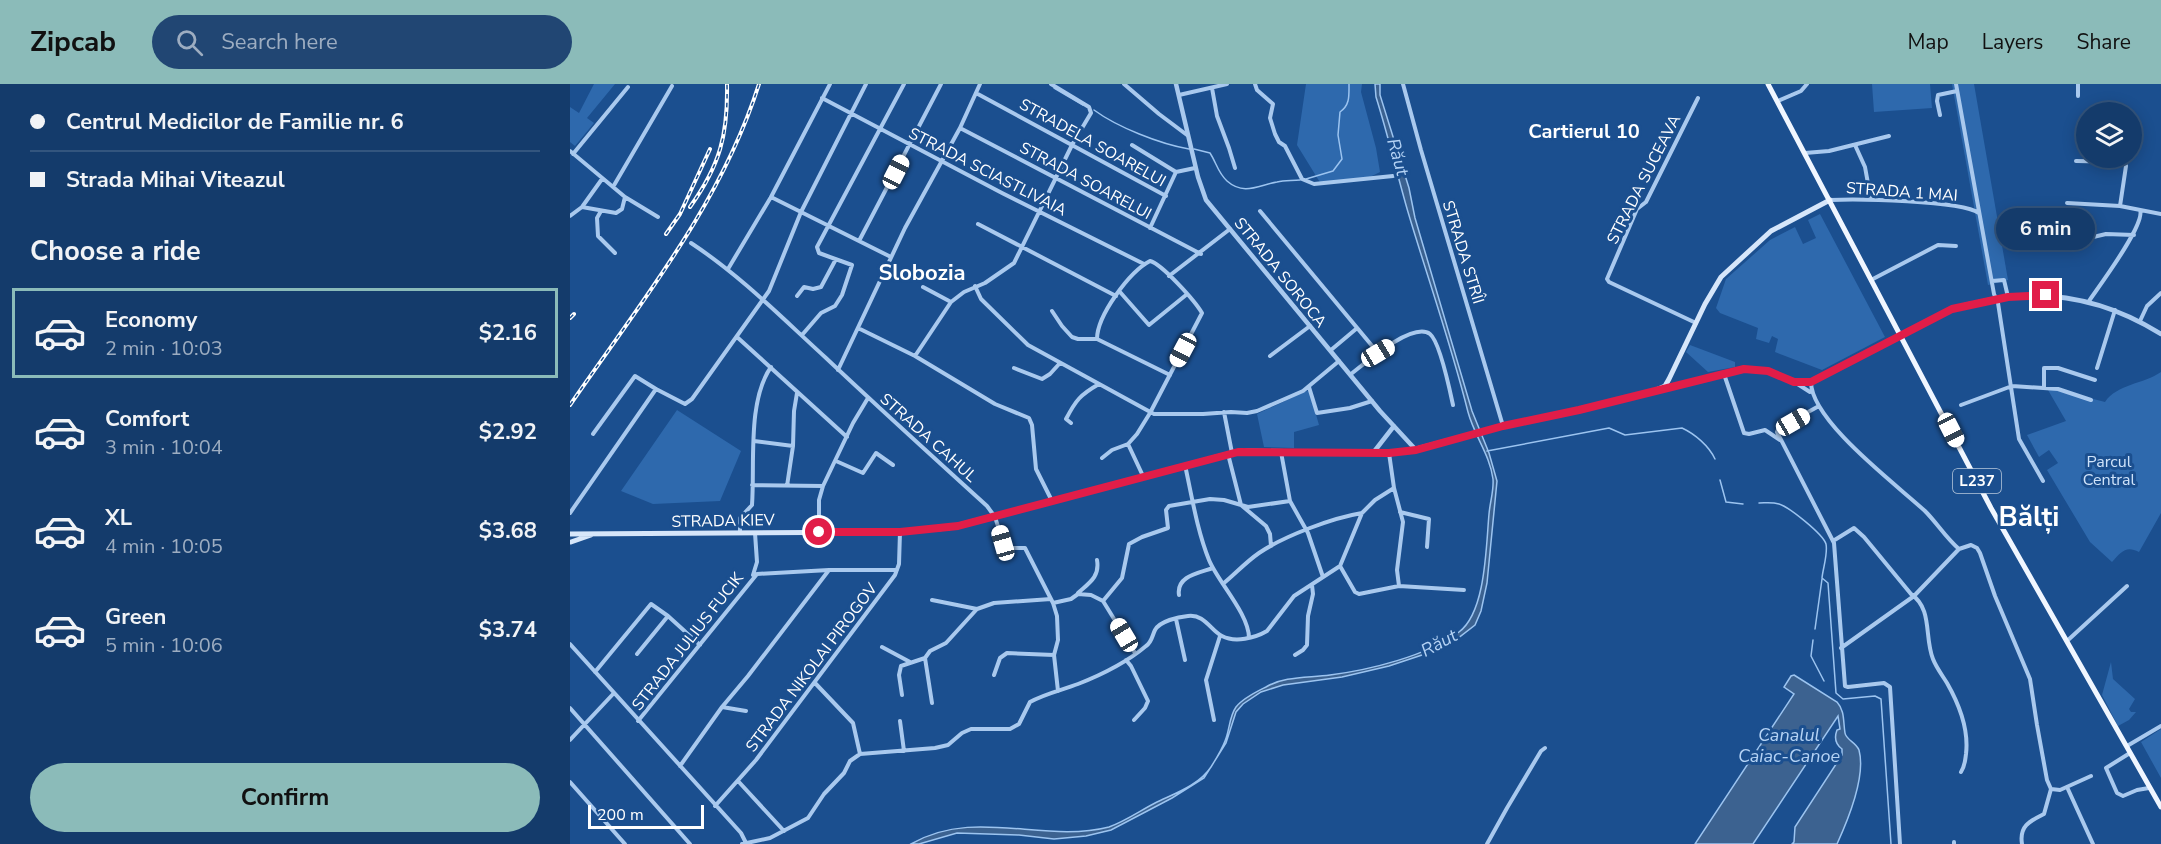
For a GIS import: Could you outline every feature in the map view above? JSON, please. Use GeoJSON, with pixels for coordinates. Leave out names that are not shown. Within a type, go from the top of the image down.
{"type":"FeatureCollection","features":[{"type":"Feature","properties":{"kind":"main road"},"geometry":{"type":"LineString","coordinates":[[1768,84],[1900,336]]}},
{"type":"Feature","properties":{"kind":"main road","name":"STRADA 1 MAI"},"geometry":{"type":"LineString","coordinates":[[1662,388],[1671,376],[1717,283],[1745,253],[1776,228],[1830,200]]}},
{"type":"Feature","properties":{"kind":"main road","name":"L237"},"geometry":{"type":"LineString","coordinates":[[1900,336],[1991,508],[2161,807]]}},
{"type":"Feature","properties":{"kind":"main road","name":"STRADA KIEV"},"geometry":{"type":"LineString","coordinates":[[570,535],[900,532],[948,528],[1230,454],[1281,451],[1389,453],[1416,450],[1483,431],[1579,410],[1662,388]]}},
{"type":"Feature","properties":{"kind":"main road"},"geometry":{"type":"LineString","coordinates":[[570,535],[571,543]]}},
{"type":"Feature","properties":{"kind":"main road","name":"STRADA KIEV"},"geometry":{"type":"LineString","coordinates":[[571,543],[592,535]]}},
{"type":"Feature","properties":{"kind":"street"},"geometry":{"type":"LineString","coordinates":[[728,269],[771,197],[830,84]]}},
{"type":"Feature","properties":{"kind":"street"},"geometry":{"type":"LineString","coordinates":[[593,434],[635,376],[685,404],[698,392],[774,281],[801,212],[866,84]]}},
{"type":"Feature","properties":{"kind":"street"},"geometry":{"type":"LineString","coordinates":[[802,335],[821,313],[835,306],[842,295],[852,265],[819,253],[817,247],[904,84]]}},
{"type":"Feature","properties":{"kind":"street"},"geometry":{"type":"LineString","coordinates":[[859,241],[941,84]]}},
{"type":"Feature","properties":{"kind":"street"},"geometry":{"type":"LineString","coordinates":[[838,370],[891,257],[960,128],[980,84]]}},
{"type":"Feature","properties":{"kind":"street"},"geometry":{"type":"LineString","coordinates":[[915,356],[951,302],[964,291],[985,283],[1011,265],[1022,248],[1055,178],[1088,118],[1091,108],[1051,84]]}},
{"type":"Feature","properties":{"kind":"street","name":"STRADA SOROCA"},"geometry":{"type":"LineString","coordinates":[[1176,84],[1201,191],[1206,200],[1372,401],[1416,450]]}},
{"type":"Feature","properties":{"kind":"street"},"geometry":{"type":"LineString","coordinates":[[1179,95],[1227,84]]}},
{"type":"Feature","properties":{"kind":"street"},"geometry":{"type":"LineString","coordinates":[[1256,84],[1257,90],[1272,102],[1270,118],[1275,134],[1279,142],[1285,146],[1302,179],[1314,184],[1393,176]]}},
{"type":"Feature","properties":{"kind":"street","name":"STRADA STRÎI"},"geometry":{"type":"LineString","coordinates":[[1403,84],[1503,426]]}},
{"type":"Feature","properties":{"kind":"street"},"geometry":{"type":"LineString","coordinates":[[1778,101],[1801,91],[1807,84]]}},
{"type":"Feature","properties":{"kind":"street"},"geometry":{"type":"LineString","coordinates":[[1956,84],[1994,294],[1997,299],[2020,443],[2043,481]]}},
{"type":"Feature","properties":{"kind":"street"},"geometry":{"type":"LineString","coordinates":[[2078,84],[2078,96]]}},
{"type":"Feature","properties":{"kind":"street"},"geometry":{"type":"LineString","coordinates":[[1127,85],[1158,114],[1187,135]]}},
{"type":"Feature","properties":{"kind":"street"},"geometry":{"type":"LineString","coordinates":[[613,187],[672,86]]}},
{"type":"Feature","properties":{"kind":"street"},"geometry":{"type":"LineString","coordinates":[[628,87],[571,152],[602,179],[658,217]]}},
{"type":"Feature","properties":{"kind":"street"},"geometry":{"type":"LineString","coordinates":[[1212,88],[1217,116],[1234,168]]}},
{"type":"Feature","properties":{"kind":"street"},"geometry":{"type":"LineString","coordinates":[[1940,115],[1938,95],[1958,91]]}},
{"type":"Feature","properties":{"kind":"street","name":"STRADELA SOARELUI"},"geometry":{"type":"LineString","coordinates":[[976,93],[1166,196],[1150,228]]}},
{"type":"Feature","properties":{"kind":"street","name":"STRADA SCIASTLIVAIA"},"geometry":{"type":"LineString","coordinates":[[822,98],[942,162],[1144,264],[1153,261],[1169,276]]}},
{"type":"Feature","properties":{"kind":"street","name":"STRADA SUCEAVA"},"geometry":{"type":"LineString","coordinates":[[1696,323],[1609,282],[1607,279],[1637,209],[1646,202],[1698,98]]}},
{"type":"Feature","properties":{"kind":"street","name":"STRADA SOARELUI"},"geometry":{"type":"LineString","coordinates":[[960,128],[1200,254]]}},
{"type":"Feature","properties":{"kind":"street"},"geometry":{"type":"LineString","coordinates":[[1805,153],[1829,151],[1889,136]]}},
{"type":"Feature","properties":{"kind":"street"},"geometry":{"type":"LineString","coordinates":[[1132,145],[1176,172],[1196,168]]}},
{"type":"Feature","properties":{"kind":"street"},"geometry":{"type":"LineString","coordinates":[[1855,145],[1865,167],[1871,200]]}},
{"type":"Feature","properties":{"kind":"street"},"geometry":{"type":"LineString","coordinates":[[2120,206],[2125,168]]}},
{"type":"Feature","properties":{"kind":"street"},"geometry":{"type":"LineString","coordinates":[[1166,196],[1176,172]]}},
{"type":"Feature","properties":{"kind":"street"},"geometry":{"type":"LineString","coordinates":[[570,216],[582,207],[602,179]]}},
{"type":"Feature","properties":{"kind":"street"},"geometry":{"type":"LineString","coordinates":[[582,207],[614,213],[620,211],[625,204],[625,196]]}},
{"type":"Feature","properties":{"kind":"street"},"geometry":{"type":"LineString","coordinates":[[771,197],[891,257]]}},
{"type":"Feature","properties":{"kind":"street","name":"STRADA 1 MAI"},"geometry":{"type":"LineString","coordinates":[[1830,200],[1944,204],[1980,213]]}},
{"type":"Feature","properties":{"kind":"street"},"geometry":{"type":"LineString","coordinates":[[2067,203],[2120,206],[2161,214]]}},
{"type":"Feature","properties":{"kind":"street"},"geometry":{"type":"LineString","coordinates":[[2089,302],[2134,235],[2142,218],[2140,210]]}},
{"type":"Feature","properties":{"kind":"street"},"geometry":{"type":"LineString","coordinates":[[601,211],[597,218],[598,235],[615,253]]}},
{"type":"Feature","properties":{"kind":"street"},"geometry":{"type":"LineString","coordinates":[[1260,211],[1300,256],[1308,271],[1378,353]]}},
{"type":"Feature","properties":{"kind":"street"},"geometry":{"type":"LineString","coordinates":[[978,224],[1118,294],[1149,325],[1186,295]]}},
{"type":"Feature","properties":{"kind":"street"},"geometry":{"type":"LineString","coordinates":[[1102,458],[1112,450],[1128,444],[1137,434],[1202,316],[1200,310],[1169,276],[1231,229]]}},
{"type":"Feature","properties":{"kind":"street"},"geometry":{"type":"LineString","coordinates":[[2059,245],[2106,234],[2134,235]]}},
{"type":"Feature","properties":{"kind":"street","name":"STRADA CAHUL"},"geometry":{"type":"LineString","coordinates":[[691,243],[728,269],[763,300],[987,506],[996,517],[1005,548],[1025,548],[1052,601],[1058,633],[1054,655],[1058,691]]}},
{"type":"Feature","properties":{"kind":"street"},"geometry":{"type":"LineString","coordinates":[[1871,280],[1938,245],[1956,246]]}},
{"type":"Feature","properties":{"kind":"street"},"geometry":{"type":"LineString","coordinates":[[797,296],[804,287],[817,289],[821,287],[836,259]]}},
{"type":"Feature","properties":{"kind":"street"},"geometry":{"type":"LineString","coordinates":[[1097,339],[1101,320],[1118,294],[1144,264]]}},
{"type":"Feature","properties":{"kind":"street"},"geometry":{"type":"LineString","coordinates":[[1992,281],[2004,280],[2008,297]]}},
{"type":"Feature","properties":{"kind":"street"},"geometry":{"type":"LineString","coordinates":[[975,286],[981,299],[1028,345],[1150,413],[1158,415],[1257,411],[1299,394],[1339,360]]}},
{"type":"Feature","properties":{"kind":"street"},"geometry":{"type":"LineString","coordinates":[[923,287],[951,302]]}},
{"type":"Feature","properties":{"kind":"street"},"geometry":{"type":"LineString","coordinates":[[2140,321],[2150,302],[2161,293]]}},
{"type":"Feature","properties":{"kind":"street"},"geometry":{"type":"LineString","coordinates":[[1900,336],[1952,309],[2008,297],[2046,295],[2089,302],[2115,310],[2140,321],[2161,334]]}},
{"type":"Feature","properties":{"kind":"street"},"geometry":{"type":"LineString","coordinates":[[2097,368],[2115,310]]}},
{"type":"Feature","properties":{"kind":"street"},"geometry":{"type":"LineString","coordinates":[[1052,311],[1072,337],[1097,339],[1170,375]]}},
{"type":"Feature","properties":{"kind":"street"},"geometry":{"type":"LineString","coordinates":[[1270,356],[1310,326]]}},
{"type":"Feature","properties":{"kind":"street"},"geometry":{"type":"LineString","coordinates":[[858,328],[915,356],[995,404],[1029,418],[1032,424],[1036,469],[1052,502]]}},
{"type":"Feature","properties":{"kind":"street"},"geometry":{"type":"LineString","coordinates":[[1331,350],[1356,329]]}},
{"type":"Feature","properties":{"kind":"street"},"geometry":{"type":"LineString","coordinates":[[1351,374],[1404,336],[1421,331],[1430,334],[1435,341],[1454,405]]}},
{"type":"Feature","properties":{"kind":"street","name":"STRADA KIEV"},"geometry":{"type":"LineString","coordinates":[[1662,388],[1744,369],[1768,371],[1794,382],[1811,382],[1900,336]]}},
{"type":"Feature","properties":{"kind":"street"},"geometry":{"type":"LineString","coordinates":[[737,337],[847,437]]}},
{"type":"Feature","properties":{"kind":"street"},"geometry":{"type":"LineString","coordinates":[[1014,368],[1044,379],[1060,363]]}},
{"type":"Feature","properties":{"kind":"street"},"geometry":{"type":"LineString","coordinates":[[740,533],[740,518],[752,505],[751,462],[760,388],[771,367]]}},
{"type":"Feature","properties":{"kind":"street"},"geometry":{"type":"LineString","coordinates":[[2044,387],[2044,369],[2058,368],[2095,380]]}},
{"type":"Feature","properties":{"kind":"street"},"geometry":{"type":"LineString","coordinates":[[1724,374],[1742,430],[1746,434],[1765,430],[1780,440]]}},
{"type":"Feature","properties":{"kind":"street"},"geometry":{"type":"LineString","coordinates":[[1794,382],[1811,392]]}},
{"type":"Feature","properties":{"kind":"street"},"geometry":{"type":"LineString","coordinates":[[1811,382],[1811,392],[1819,406],[1844,437],[1867,462],[1928,514],[1959,549]]}},
{"type":"Feature","properties":{"kind":"street"},"geometry":{"type":"LineString","coordinates":[[1071,423],[1066,419],[1075,401],[1084,392],[1099,384]]}},
{"type":"Feature","properties":{"kind":"street"},"geometry":{"type":"LineString","coordinates":[[1961,405],[2012,386],[2058,389],[2091,400]]}},
{"type":"Feature","properties":{"kind":"street"},"geometry":{"type":"LineString","coordinates":[[1309,387],[1317,413],[1354,407],[1372,401]]}},
{"type":"Feature","properties":{"kind":"street"},"geometry":{"type":"LineString","coordinates":[[570,513],[656,389]]}},
{"type":"Feature","properties":{"kind":"street"},"geometry":{"type":"LineString","coordinates":[[787,486],[797,393]]}},
{"type":"Feature","properties":{"kind":"street"},"geometry":{"type":"LineString","coordinates":[[819,532],[819,500],[823,486],[868,398]]}},
{"type":"Feature","properties":{"kind":"street"},"geometry":{"type":"LineString","coordinates":[[1819,406],[1778,429],[1780,440],[1833,541],[1846,687],[1884,683],[1890,687],[1900,844]]}},
{"type":"Feature","properties":{"kind":"street"},"geometry":{"type":"LineString","coordinates":[[1224,412],[1241,506],[1266,526],[1270,534],[1271,546]]}},
{"type":"Feature","properties":{"kind":"street"},"geometry":{"type":"LineString","coordinates":[[1373,453],[1394,426]]}},
{"type":"Feature","properties":{"kind":"street"},"geometry":{"type":"LineString","coordinates":[[754,441],[793,446]]}},
{"type":"Feature","properties":{"kind":"street"},"geometry":{"type":"LineString","coordinates":[[1128,444],[1144,477]]}},
{"type":"Feature","properties":{"kind":"street"},"geometry":{"type":"LineString","coordinates":[[1281,451],[1290,501],[1307,530],[1323,577]]}},
{"type":"Feature","properties":{"kind":"street"},"geometry":{"type":"LineString","coordinates":[[836,461],[862,473],[876,453],[893,465]]}},
{"type":"Feature","properties":{"kind":"street"},"geometry":{"type":"LineString","coordinates":[[1389,453],[1403,527],[1397,570],[1399,586]]}},
{"type":"Feature","properties":{"kind":"street"},"geometry":{"type":"LineString","coordinates":[[1185,465],[1203,539],[1213,568],[1224,583],[1248,628],[1250,638]]}},
{"type":"Feature","properties":{"kind":"street"},"geometry":{"type":"LineString","coordinates":[[752,485],[823,486]]}},
{"type":"Feature","properties":{"kind":"street"},"geometry":{"type":"LineString","coordinates":[[570,644],[741,833],[744,843],[752,843],[784,831],[808,818],[824,794],[844,773],[850,761],[860,754],[944,747],[971,729],[1012,728],[1019,723],[1030,702],[1096,677],[1150,643],[1159,625],[1176,618],[1189,615],[1202,618],[1220,636],[1250,638],[1267,631],[1288,602],[1340,566],[1362,513],[1375,500],[1394,488]]}},
{"type":"Feature","properties":{"kind":"street"},"geometry":{"type":"LineString","coordinates":[[1103,601],[1122,578],[1129,544],[1167,530],[1169,526],[1167,508],[1193,501],[1224,500],[1241,506],[1253,507],[1290,501]]}},
{"type":"Feature","properties":{"kind":"street"},"geometry":{"type":"LineString","coordinates":[[1400,512],[1429,519],[1427,547]]}},
{"type":"Feature","properties":{"kind":"street"},"geometry":{"type":"LineString","coordinates":[[1224,583],[1251,559],[1271,546],[1307,530],[1362,513]]}},
{"type":"Feature","properties":{"kind":"street"},"geometry":{"type":"LineString","coordinates":[[1833,541],[1854,528],[1918,599],[1925,613],[1929,648],[1933,661],[1962,713],[1967,749],[1964,768],[1961,772]]}},
{"type":"Feature","properties":{"kind":"street"},"geometry":{"type":"LineString","coordinates":[[897,570],[900,532]]}},
{"type":"Feature","properties":{"kind":"street"},"geometry":{"type":"LineString","coordinates":[[752,579],[757,562],[754,533]]}},
{"type":"Feature","properties":{"kind":"street"},"geometry":{"type":"LineString","coordinates":[[1841,648],[1914,596],[1959,549],[1973,546],[1982,557],[1995,596],[2027,668],[2051,789],[2044,814],[2030,820],[2025,825],[2021,834],[2022,844]]}},
{"type":"Feature","properties":{"kind":"street"},"geometry":{"type":"LineString","coordinates":[[902,695],[899,670],[901,666],[925,658],[930,651],[948,642],[977,609],[993,603],[1071,599],[1096,576],[1097,560]]}},
{"type":"Feature","properties":{"kind":"street"},"geometry":{"type":"LineString","coordinates":[[1340,566],[1355,592],[1359,594],[1399,586],[1464,590]]}},
{"type":"Feature","properties":{"kind":"street"},"geometry":{"type":"LineString","coordinates":[[1179,596],[1179,585],[1183,580],[1213,568]]}},
{"type":"Feature","properties":{"kind":"street"},"geometry":{"type":"LineString","coordinates":[[680,766],[722,707],[828,570]]}},
{"type":"Feature","properties":{"kind":"street","name":"STRADA JULIUS FUCIK"},"geometry":{"type":"LineString","coordinates":[[638,721],[758,573],[897,570]]}},
{"type":"Feature","properties":{"kind":"street","name":"STRADA NIKOLAI PIROGOV"},"geometry":{"type":"LineString","coordinates":[[715,806],[738,781],[815,683],[897,570]]}},
{"type":"Feature","properties":{"kind":"street"},"geometry":{"type":"LineString","coordinates":[[1295,655],[1307,645],[1308,616],[1313,594],[1312,584]]}},
{"type":"Feature","properties":{"kind":"street"},"geometry":{"type":"LineString","coordinates":[[2067,641],[2127,586]]}},
{"type":"Feature","properties":{"kind":"street"},"geometry":{"type":"LineString","coordinates":[[1078,594],[1091,595],[1103,601],[1135,653]]}},
{"type":"Feature","properties":{"kind":"street"},"geometry":{"type":"LineString","coordinates":[[933,600],[977,609]]}},
{"type":"Feature","properties":{"kind":"street"},"geometry":{"type":"LineString","coordinates":[[595,672],[650,605],[654,605],[668,616],[700,645]]}},
{"type":"Feature","properties":{"kind":"street"},"geometry":{"type":"LineString","coordinates":[[638,654],[668,616]]}},
{"type":"Feature","properties":{"kind":"street"},"geometry":{"type":"LineString","coordinates":[[1176,618],[1185,660]]}},
{"type":"Feature","properties":{"kind":"street"},"geometry":{"type":"LineString","coordinates":[[1214,720],[1206,680],[1220,636]]}},
{"type":"Feature","properties":{"kind":"street"},"geometry":{"type":"LineString","coordinates":[[882,647],[911,662]]}},
{"type":"Feature","properties":{"kind":"street"},"geometry":{"type":"LineString","coordinates":[[994,675],[1000,658],[1007,653],[1054,655]]}},
{"type":"Feature","properties":{"kind":"street"},"geometry":{"type":"LineString","coordinates":[[925,658],[932,703]]}},
{"type":"Feature","properties":{"kind":"street"},"geometry":{"type":"LineString","coordinates":[[1125,660],[1131,666],[1148,700],[1147,706],[1134,720]]}},
{"type":"Feature","properties":{"kind":"street"},"geometry":{"type":"LineString","coordinates":[[815,683],[853,723],[860,754]]}},
{"type":"Feature","properties":{"kind":"street"},"geometry":{"type":"LineString","coordinates":[[570,740],[614,693]]}},
{"type":"Feature","properties":{"kind":"street"},"geometry":{"type":"LineString","coordinates":[[722,707],[746,711]]}},
{"type":"Feature","properties":{"kind":"street"},"geometry":{"type":"LineString","coordinates":[[570,708],[690,844]]}},
{"type":"Feature","properties":{"kind":"street"},"geometry":{"type":"LineString","coordinates":[[900,721],[904,751]]}},
{"type":"Feature","properties":{"kind":"street"},"geometry":{"type":"LineString","coordinates":[[2126,744],[2161,726]]}},
{"type":"Feature","properties":{"kind":"street"},"geometry":{"type":"LineString","coordinates":[[1487,844],[1513,796],[1545,748]]}},
{"type":"Feature","properties":{"kind":"street"},"geometry":{"type":"LineString","coordinates":[[2130,752],[2106,768],[2117,793],[2123,796],[2150,788]]}},
{"type":"Feature","properties":{"kind":"street"},"geometry":{"type":"LineString","coordinates":[[2051,789],[2060,790],[2091,776]]}},
{"type":"Feature","properties":{"kind":"street"},"geometry":{"type":"LineString","coordinates":[[738,781],[784,831]]}},
{"type":"Feature","properties":{"kind":"street"},"geometry":{"type":"LineString","coordinates":[[570,782],[625,844]]}},
{"type":"Feature","properties":{"kind":"street"},"geometry":{"type":"LineString","coordinates":[[2067,787],[2093,844]]}},
{"type":"Feature","properties":{"kind":"green space"},"geometry":{"type":"Polygon","coordinates":[[[594,84],[615,84],[587,118],[594,123],[575,146],[570,142],[570,107],[579,113],[594,84]]]}},
{"type":"Feature","properties":{"kind":"green space"},"geometry":{"type":"Polygon","coordinates":[[[1306,84],[1362,84],[1361,92],[1380,172],[1370,177],[1321,184],[1297,145],[1306,84]]]}},
{"type":"Feature","properties":{"kind":"green space"},"geometry":{"type":"Polygon","coordinates":[[[1872,84],[1930,84],[1932,108],[1874,112],[1872,84]]]}},
{"type":"Feature","properties":{"kind":"green space"},"geometry":{"type":"Polygon","coordinates":[[[1952,84],[1974,84],[2008,280],[1988,285],[1952,84]]]}},
{"type":"Feature","properties":{"kind":"green space"},"geometry":{"type":"Polygon","coordinates":[[[1820,214],[1885,337],[1822,370],[1775,352],[1778,339],[1772,336],[1769,343],[1756,339],[1758,328],[1720,313],[1716,308],[1726,279],[1770,240],[1795,227],[1803,244],[1816,238],[1808,220],[1820,214]]]}},
{"type":"Feature","properties":{"kind":"green space"},"geometry":{"type":"Polygon","coordinates":[[[1690,345],[1735,362],[1735,367],[1708,372],[1686,352],[1690,345]]]}},
{"type":"Feature","properties":{"kind":"green space","name":"Parcul Central"},"geometry":{"type":"Polygon","coordinates":[[[2161,372],[2161,513],[2139,552],[2127,549],[2112,562],[2090,542],[2047,470],[2058,463],[2049,450],[2039,457],[2027,435],[2066,421],[2048,390],[2055,389],[2105,402],[2116,391],[2161,372]]]}},
{"type":"Feature","properties":{"kind":"green space"},"geometry":{"type":"Polygon","coordinates":[[[1309,390],[1319,425],[1294,432],[1294,448],[1264,447],[1257,414],[1309,390]]]}},
{"type":"Feature","properties":{"kind":"green space"},"geometry":{"type":"Polygon","coordinates":[[[677,410],[741,451],[720,501],[653,504],[621,491],[677,410]]]}},
{"type":"Feature","properties":{"kind":"green space"},"geometry":{"type":"Polygon","coordinates":[[[2111,662],[2113,679],[2135,699],[2129,709],[2131,712],[2136,712],[2129,720],[2118,726],[2102,695],[2111,662]]]}},
{"type":"Feature","properties":{"kind":"green space"},"geometry":{"type":"Polygon","coordinates":[[[2161,729],[2161,778],[2141,742],[2161,729]]]}},
{"type":"Feature","properties":{"kind":"water","name":"Răut"},"geometry":{"type":"Polygon","coordinates":[[[1375,84],[1380,84],[1380,95],[1409,188],[1415,218],[1472,411],[1489,453],[1497,481],[1487,583],[1481,611],[1475,625],[1453,642],[1434,651],[1389,666],[1342,677],[1283,685],[1261,692],[1243,704],[1236,712],[1226,743],[1215,761],[1225,741],[1234,711],[1250,696],[1273,683],[1362,670],[1397,661],[1431,648],[1459,632],[1475,610],[1480,594],[1493,479],[1471,420],[1408,212],[1376,97],[1375,84]]]}},
{"type":"Feature","properties":{"kind":"water","name":"Canalul Caiac-Canoe"},"geometry":{"type":"Polygon","coordinates":[[[1794,675],[1840,705],[1846,735],[1859,750],[1861,761],[1858,785],[1851,811],[1837,844],[1792,844],[1795,827],[1842,755],[1842,749],[1835,738],[1837,730],[1840,729],[1838,716],[1753,844],[1695,844],[1794,694],[1784,687],[1794,675]]]}},
{"type":"Feature","properties":{"kind":"water"},"geometry":{"type":"Polygon","coordinates":[[[1211,768],[1204,778],[1172,798],[1111,830],[1086,836],[1054,839],[1019,835],[957,833],[919,844],[911,844],[935,833],[960,828],[984,827],[1059,832],[1109,827],[1187,788],[1211,768]]]}},
{"type":"Feature","properties":{"kind":"waterway"},"geometry":{"type":"LineString","coordinates":[[1306,179],[1333,171],[1342,159],[1338,135],[1340,112],[1347,103],[1349,84]]}},
{"type":"Feature","properties":{"kind":"waterway"},"geometry":{"type":"LineString","coordinates":[[1054,88],[1083,105]]}},
{"type":"Feature","properties":{"kind":"waterway"},"geometry":{"type":"LineString","coordinates":[[1094,110],[1114,123],[1139,134],[1189,149]]}},
{"type":"Feature","properties":{"kind":"waterway"},"geometry":{"type":"LineString","coordinates":[[1194,149],[1210,153],[1224,178],[1239,188],[1246,189],[1280,181],[1300,180]]}},
{"type":"Feature","properties":{"kind":"waterway"},"geometry":{"type":"LineString","coordinates":[[1487,451],[1609,428],[1625,435],[1682,428],[1701,441],[1715,459]]}},
{"type":"Feature","properties":{"kind":"waterway"},"geometry":{"type":"LineString","coordinates":[[1720,480],[1726,502],[1743,504]]}},
{"type":"Feature","properties":{"kind":"waterway"},"geometry":{"type":"LineString","coordinates":[[1759,503],[1784,506],[1812,528],[1826,544],[1822,578],[1828,583],[1836,693],[1843,699],[1875,696],[1881,699],[1891,844]]}},
{"type":"Feature","properties":{"kind":"waterway"},"geometry":{"type":"LineString","coordinates":[[1815,629],[1822,579]]}},
{"type":"Feature","properties":{"kind":"waterway"},"geometry":{"type":"LineString","coordinates":[[1813,640],[1811,656],[1824,681]]}},
{"type":"Feature","properties":{"kind":"railway"},"geometry":{"type":"LineString","coordinates":[[690,207],[709,177],[720,149],[726,119],[727,84]]}},
{"type":"Feature","properties":{"kind":"railway"},"geometry":{"type":"LineString","coordinates":[[570,405],[651,290],[701,211],[743,128],[759,84]]}},
{"type":"Feature","properties":{"kind":"railway"},"geometry":{"type":"LineString","coordinates":[[666,234],[680,214],[710,149]]}},
{"type":"Feature","properties":{"kind":"railway"},"geometry":{"type":"LineString","coordinates":[[570,318],[574,314]]}},
{"type":"Feature","properties":{"kind":"district","name":"Cartierul 10"},"geometry":{"type":"Point","coordinates":[1584,131]}},
{"type":"Feature","properties":{"kind":"district","name":"Slobozia"},"geometry":{"type":"Point","coordinates":[922,272]}},
{"type":"Feature","properties":{"kind":"district","name":"Bălți"},"geometry":{"type":"Point","coordinates":[2029,516]}},
{"type":"Feature","properties":{"kind":"route"},"geometry":{"type":"LineString","coordinates":[[819,532],[900,532],[958,526],[1238,452],[1389,453],[1416,450],[1503,426],[1579,410],[1744,369],[1768,371],[1794,382],[1811,382],[1960,306],[2020,295],[2046,295]]}}]}
